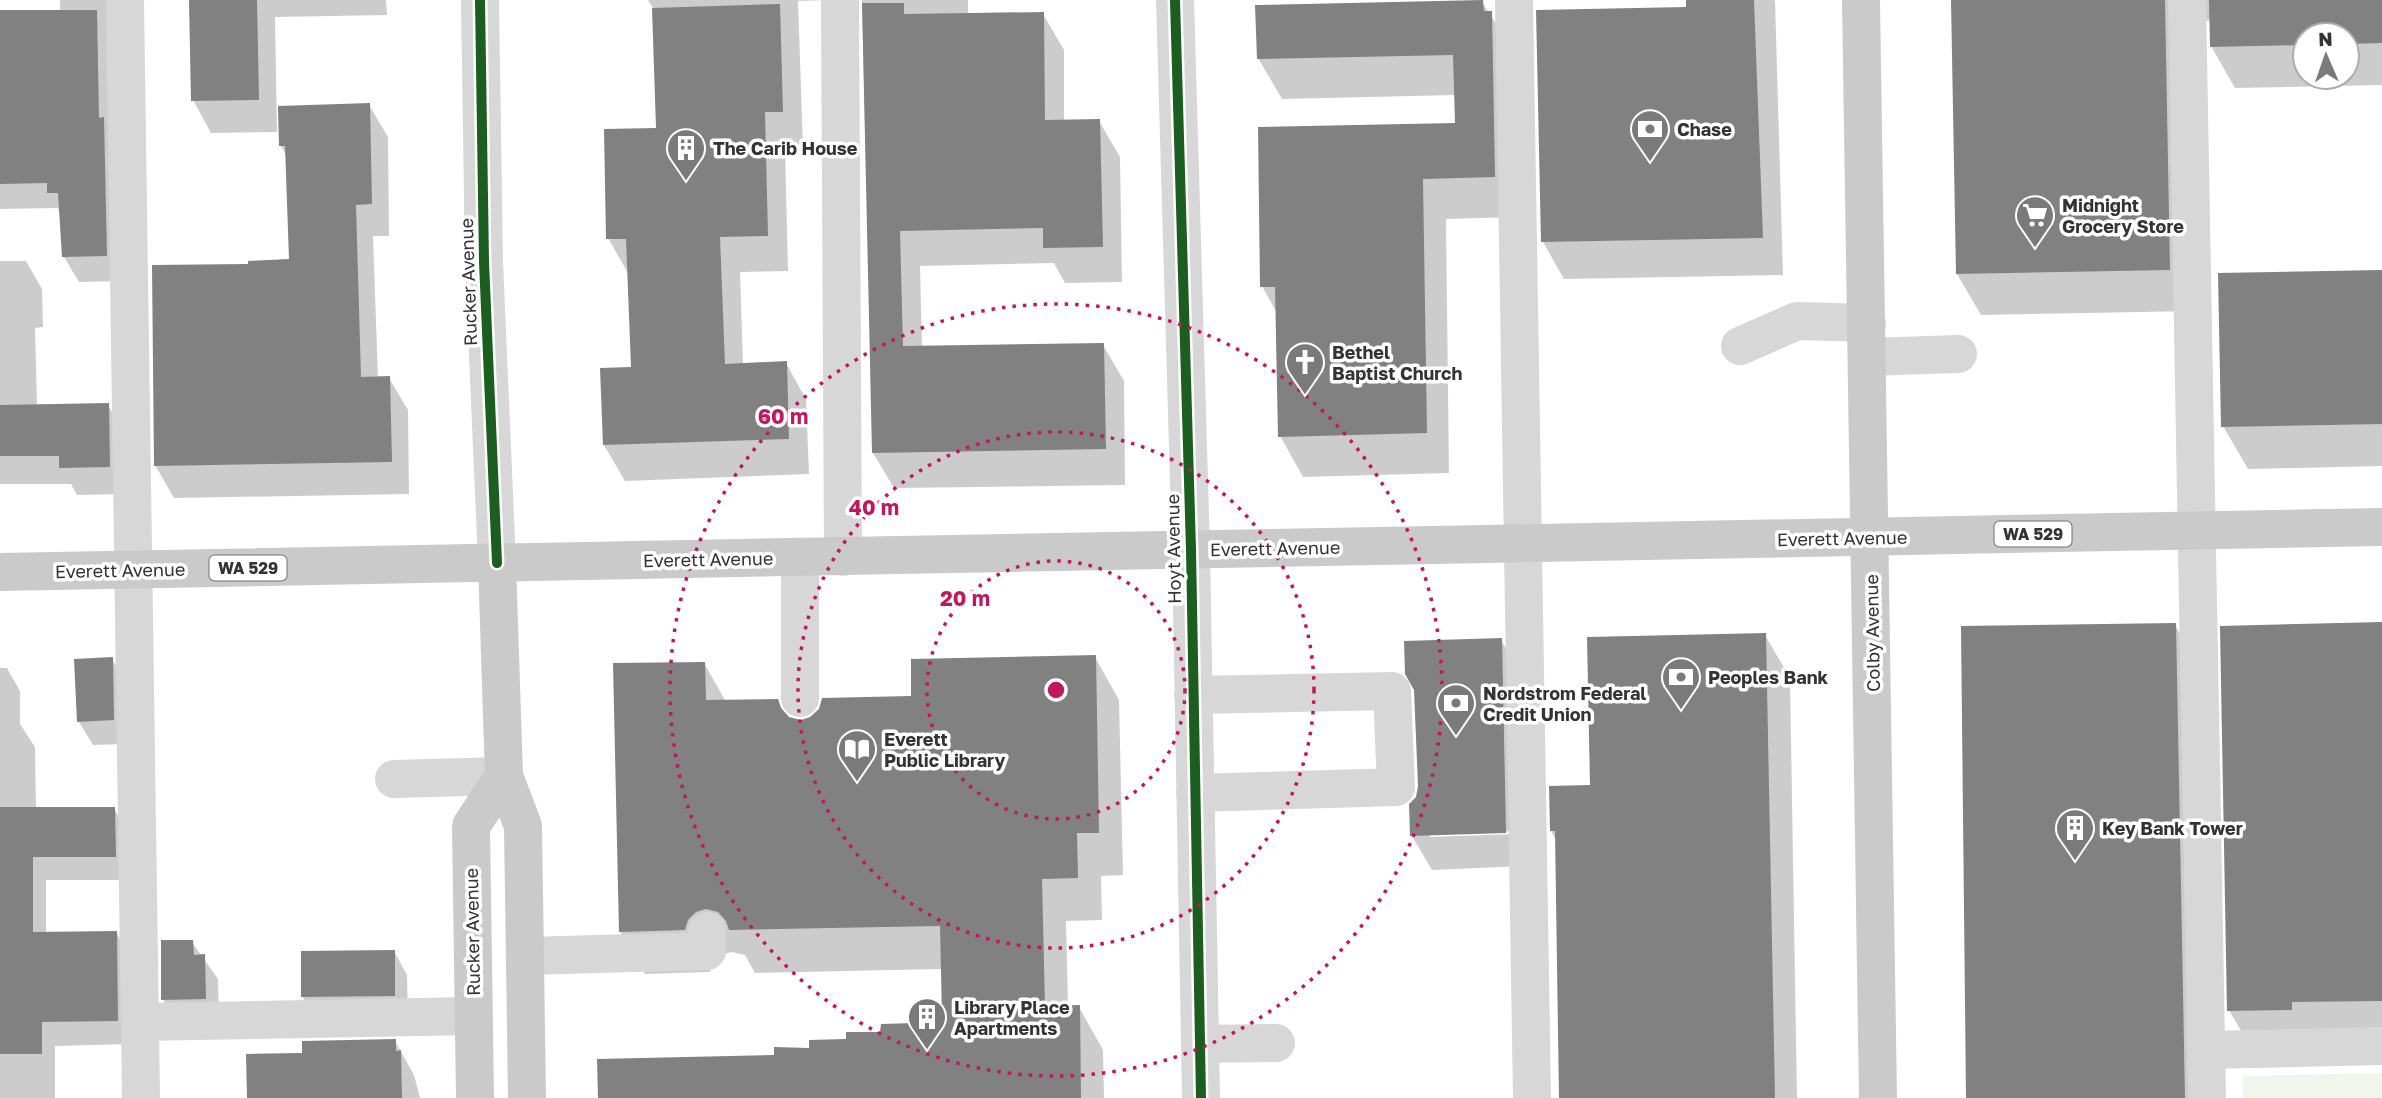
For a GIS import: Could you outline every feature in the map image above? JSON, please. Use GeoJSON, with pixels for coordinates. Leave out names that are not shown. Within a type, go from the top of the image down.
{"type":"FeatureCollection","features":[{"type":"Feature","properties":{"kind":"main road","name":"Colby Avenue"},"geometry":{"type":"LineString","coordinates":[[1861,0],[1878,1098]]}},
{"type":"Feature","properties":{"kind":"main road","name":"Everett Avenue"},"geometry":{"type":"LineString","coordinates":[[0,572],[2382,527]]}},
{"type":"Feature","properties":{"kind":"main road","name":"Rucker Avenue"},"geometry":{"type":"LineString","coordinates":[[497,563],[504,776],[523,826],[527,1098]]}},
{"type":"Feature","properties":{"kind":"main road","name":"Rucker Avenue"},"geometry":{"type":"LineString","coordinates":[[475,1098],[471,826],[504,776]]}},
{"type":"Feature","properties":{"kind":"street"},"geometry":{"type":"LineString","coordinates":[[125,0],[141,1098]]}},
{"type":"Feature","properties":{"kind":"street","name":"Rucker Avenue"},"geometry":{"type":"LineString","coordinates":[[480,0],[484,262],[497,563]]}},
{"type":"Feature","properties":{"kind":"street"},"geometry":{"type":"LineString","coordinates":[[840,0],[843,556]]}},
{"type":"Feature","properties":{"kind":"street","name":"Hoyt Avenue"},"geometry":{"type":"LineString","coordinates":[[1175,0],[1191,550],[1201,1098]]}},
{"type":"Feature","properties":{"kind":"street"},"geometry":{"type":"LineString","coordinates":[[1514,0],[1533,358],[1523,544],[1516,909],[1532,1098]]}},
{"type":"Feature","properties":{"kind":"street"},"geometry":{"type":"LineString","coordinates":[[2187,0],[2204,210],[2182,351],[2195,531],[2207,1098]]}},
{"type":"Feature","properties":{"kind":"street"},"geometry":{"type":"LineString","coordinates":[[1740,346],[1797,321],[1868,340],[1958,354]]}},
{"type":"Feature","properties":{"kind":"street"},"geometry":{"type":"LineString","coordinates":[[800,557],[800,698]]}},
{"type":"Feature","properties":{"kind":"street"},"geometry":{"type":"LineString","coordinates":[[1193,695],[1392,691],[1396,787],[1195,793]]}},
{"type":"Feature","properties":{"kind":"street"},"geometry":{"type":"LineString","coordinates":[[394,779],[504,776]]}},
{"type":"Feature","properties":{"kind":"street"},"geometry":{"type":"LineString","coordinates":[[526,956],[707,951],[707,931]]}},
{"type":"Feature","properties":{"kind":"street"},"geometry":{"type":"LineString","coordinates":[[140,1022],[473,1016]]}},
{"type":"Feature","properties":{"kind":"street"},"geometry":{"type":"LineString","coordinates":[[1200,1044],[1276,1043]]}},
{"type":"Feature","properties":{"kind":"street"},"geometry":{"type":"LineString","coordinates":[[2206,1050],[2382,1046]]}},
{"type":"Feature","properties":{"kind":"shaded area"},"geometry":{"type":"Polygon","coordinates":[[[2382,1073],[2382,1098],[2243,1098],[2243,1076],[2382,1073]]]}},
{"type":"Feature","properties":{"kind":"building"},"geometry":{"type":"Polygon","coordinates":[[[189,0],[257,0],[259,100],[191,101],[189,0]]]}},
{"type":"Feature","properties":{"kind":"building"},"geometry":{"type":"Polygon","coordinates":[[[1483,0],[1484,11],[1492,11],[1495,177],[1423,179],[1427,433],[1278,437],[1275,287],[1260,287],[1258,127],[1455,123],[1453,55],[1257,59],[1255,5],[1483,0]]]}},
{"type":"Feature","properties":{"kind":"building","name":"Chase"},"geometry":{"type":"Polygon","coordinates":[[[1686,0],[1754,0],[1763,238],[1541,242],[1536,10],[1686,7],[1686,0]]]}},
{"type":"Feature","properties":{"kind":"building"},"geometry":{"type":"Polygon","coordinates":[[[1951,0],[2165,0],[2170,270],[1956,274],[1951,0]]]}},
{"type":"Feature","properties":{"kind":"building"},"geometry":{"type":"Polygon","coordinates":[[[2209,0],[2382,0],[2382,43],[2361,44],[2361,21],[2291,21],[2291,45],[2210,47],[2209,0]]]}},
{"type":"Feature","properties":{"kind":"building"},"geometry":{"type":"Polygon","coordinates":[[[862,3],[904,3],[904,14],[1044,12],[1045,120],[1100,119],[1103,247],[1043,248],[1043,228],[900,231],[903,346],[1104,343],[1106,449],[872,453],[862,3]]]}},
{"type":"Feature","properties":{"kind":"building"},"geometry":{"type":"Polygon","coordinates":[[[780,4],[783,112],[765,112],[768,236],[720,237],[725,364],[787,361],[789,439],[603,445],[600,368],[631,367],[626,239],[606,239],[604,129],[656,128],[652,8],[780,4]]]}},
{"type":"Feature","properties":{"kind":"building"},"geometry":{"type":"Polygon","coordinates":[[[0,10],[97,10],[99,118],[104,117],[107,256],[62,257],[58,193],[47,193],[47,183],[0,184],[0,10]]]}},
{"type":"Feature","properties":{"kind":"building"},"geometry":{"type":"Polygon","coordinates":[[[370,103],[372,204],[356,205],[361,377],[390,376],[392,462],[154,466],[152,265],[248,264],[248,261],[289,259],[285,146],[279,146],[278,106],[370,103]]]}},
{"type":"Feature","properties":{"kind":"building"},"geometry":{"type":"Polygon","coordinates":[[[2382,270],[2382,424],[2221,427],[2218,273],[2382,270]]]}},
{"type":"Feature","properties":{"kind":"building"},"geometry":{"type":"Polygon","coordinates":[[[109,403],[110,467],[59,468],[59,456],[0,456],[0,405],[109,403]]]}},
{"type":"Feature","properties":{"kind":"building"},"geometry":{"type":"Polygon","coordinates":[[[2382,622],[2382,1001],[2292,1002],[2292,1010],[2227,1011],[2220,626],[2382,622]]]}},
{"type":"Feature","properties":{"kind":"building","name":"Key Bank Tower"},"geometry":{"type":"Polygon","coordinates":[[[2176,623],[2185,1098],[1966,1098],[1961,626],[2176,623]]]}},
{"type":"Feature","properties":{"kind":"building"},"geometry":{"type":"Polygon","coordinates":[[[1766,633],[1775,1098],[1559,1098],[1555,831],[1550,831],[1549,786],[1590,785],[1587,637],[1766,633]]]}},
{"type":"Feature","properties":{"kind":"building","name":"Nordstrom Federal Credit Union"},"geometry":{"type":"Polygon","coordinates":[[[1502,638],[1506,833],[1410,836],[1409,804],[1416,797],[1418,786],[1414,690],[1405,674],[1404,641],[1502,638]]]}},
{"type":"Feature","properties":{"kind":"building","name":"Everett Public Library"},"geometry":{"type":"Polygon","coordinates":[[[1096,655],[1099,833],[1077,833],[1078,878],[1042,879],[1045,1006],[1080,1005],[1081,1098],[598,1098],[597,1059],[774,1055],[774,1047],[809,1048],[809,1040],[846,1039],[846,1032],[880,1032],[881,1024],[915,1023],[915,1017],[942,1016],[940,926],[729,930],[726,921],[718,912],[706,909],[696,912],[688,920],[685,930],[619,932],[613,663],[705,662],[706,700],[778,699],[781,708],[789,717],[801,720],[810,717],[819,709],[822,698],[911,696],[911,659],[1096,655]]]}},
{"type":"Feature","properties":{"kind":"building"},"geometry":{"type":"Polygon","coordinates":[[[113,657],[114,720],[77,722],[74,659],[113,657]]]}},
{"type":"Feature","properties":{"kind":"building"},"geometry":{"type":"Polygon","coordinates":[[[0,807],[115,807],[116,857],[33,857],[33,932],[117,931],[118,1021],[42,1022],[42,1054],[0,1054],[0,807]]]}},
{"type":"Feature","properties":{"kind":"building"},"geometry":{"type":"Polygon","coordinates":[[[161,940],[193,940],[194,955],[205,954],[206,999],[161,1000],[161,940]]]}},
{"type":"Feature","properties":{"kind":"building"},"geometry":{"type":"Polygon","coordinates":[[[395,950],[395,996],[301,997],[301,951],[395,950]]]}},
{"type":"Feature","properties":{"kind":"building"},"geometry":{"type":"Polygon","coordinates":[[[396,1039],[396,1051],[401,1050],[402,1098],[247,1098],[246,1054],[302,1053],[302,1041],[396,1039]]]}},
{"type":"Feature","properties":{"kind":"cycle path"},"geometry":{"type":"LineString","coordinates":[[480,0],[484,262],[497,563]]}},
{"type":"Feature","properties":{"kind":"cycle path"},"geometry":{"type":"LineString","coordinates":[[1175,0],[1191,550],[1201,1098]]}},
{"type":"Feature","properties":{"kind":"place","name":"Chase"},"geometry":{"type":"Point","coordinates":[1650,163]}},
{"type":"Feature","properties":{"kind":"place","name":"The Carib House"},"geometry":{"type":"Point","coordinates":[686,182]}},
{"type":"Feature","properties":{"kind":"place","name":"Midnight Grocery Store"},"geometry":{"type":"Point","coordinates":[2035,249]}},
{"type":"Feature","properties":{"kind":"place","name":"Bethel Baptist Church"},"geometry":{"type":"Point","coordinates":[1305,396]}},
{"type":"Feature","properties":{"kind":"place","name":"Peoples Bank"},"geometry":{"type":"Point","coordinates":[1681,711]}},
{"type":"Feature","properties":{"kind":"place","name":"Nordstrom Federal Credit Union"},"geometry":{"type":"Point","coordinates":[1456,737]}},
{"type":"Feature","properties":{"kind":"place","name":"Everett Public Library"},"geometry":{"type":"Point","coordinates":[857,783]}},
{"type":"Feature","properties":{"kind":"place","name":"Key Bank Tower"},"geometry":{"type":"Point","coordinates":[2075,862]}},
{"type":"Feature","properties":{"kind":"place","name":"Library Place Apartments"},"geometry":{"type":"Point","coordinates":[927,1051]}}]}
